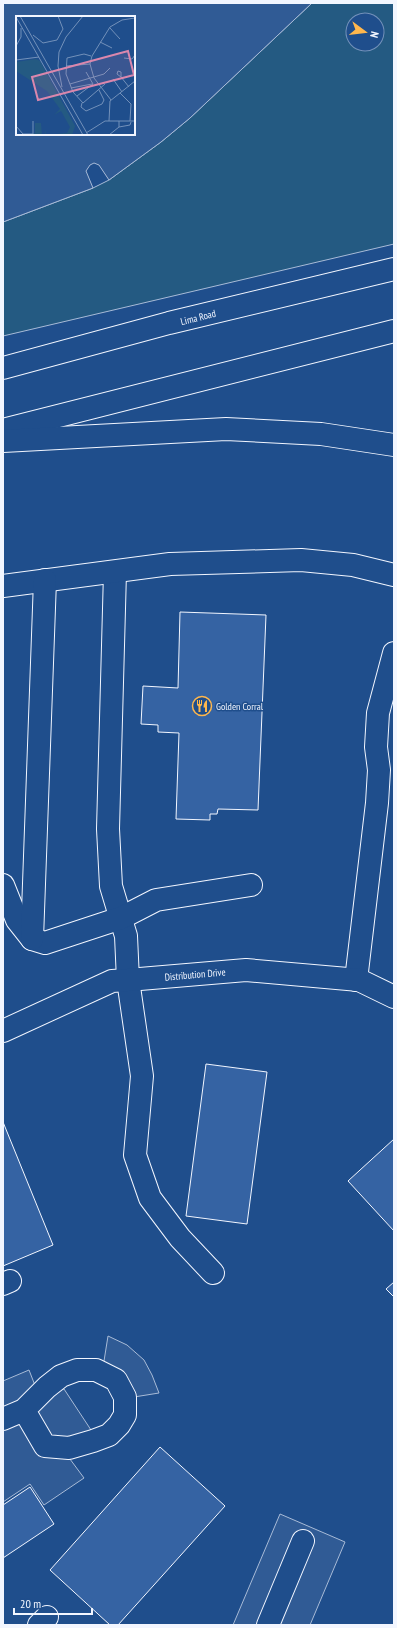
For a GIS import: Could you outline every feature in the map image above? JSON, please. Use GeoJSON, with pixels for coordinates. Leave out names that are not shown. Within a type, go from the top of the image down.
{"type":"FeatureCollection","features":[{"type":"Feature","properties":{"kind":"main road","name":"Lima Road"},"geometry":{"type":"LineString","coordinates":[[3,368],[169,323],[394,269]]}},
{"type":"Feature","properties":{"kind":"main road"},"geometry":{"type":"LineString","coordinates":[[3,430],[394,331]]}},
{"type":"Feature","properties":{"kind":"main road"},"geometry":{"type":"LineString","coordinates":[[3,441],[226,429],[321,434],[394,445]]}},
{"type":"Feature","properties":{"kind":"main road"},"geometry":{"type":"LineString","coordinates":[[3,586],[170,564],[301,560],[353,565],[394,576]]}},
{"type":"Feature","properties":{"kind":"main road"},"geometry":{"type":"LineString","coordinates":[[115,572],[108,829],[111,886],[126,936],[128,980],[142,1076],[135,1155],[150,1198],[180,1238],[213,1272]]}},
{"type":"Feature","properties":{"kind":"main road"},"geometry":{"type":"LineString","coordinates":[[32,939],[45,580]]}},
{"type":"Feature","properties":{"kind":"main road"},"geometry":{"type":"LineString","coordinates":[[356,980],[377,803],[379,770],[376,747],[378,713],[394,653]]}},
{"type":"Feature","properties":{"kind":"main road"},"geometry":{"type":"LineString","coordinates":[[3,885],[17,920],[32,939],[46,943],[121,918],[156,900],[251,885]]}},
{"type":"Feature","properties":{"kind":"main road","name":"Distribution Drive"},"geometry":{"type":"LineString","coordinates":[[3,1031],[112,981],[246,970],[359,980],[394,997]]}},
{"type":"Feature","properties":{"kind":"main road"},"geometry":{"type":"LineString","coordinates":[[3,1419],[24,1410],[47,1387],[61,1376],[77,1370],[96,1370],[116,1380],[125,1397],[125,1415],[119,1425],[109,1435],[69,1448],[45,1446],[24,1410]]}},
{"type":"Feature","properties":{"kind":"main road"},"geometry":{"type":"LineString","coordinates":[[268,1625],[302,1541]]}},
{"type":"Feature","properties":{"kind":"shaded area"},"geometry":{"type":"Polygon","coordinates":[[[3,3],[312,3],[190,118],[161,142],[109,180],[99,165],[94,163],[90,165],[86,171],[93,188],[3,222],[3,3]]]}},
{"type":"Feature","properties":{"kind":"shaded area"},"geometry":{"type":"Polygon","coordinates":[[[312,3],[394,3],[394,244],[3,336],[3,222],[93,188],[109,180],[161,142],[190,118],[312,3]]]}},
{"type":"Feature","properties":{"kind":"shaded area"},"geometry":{"type":"Polygon","coordinates":[[[108,1336],[127,1345],[144,1360],[159,1393],[134,1397],[104,1361],[108,1336]]]}},
{"type":"Feature","properties":{"kind":"shaded area"},"geometry":{"type":"Polygon","coordinates":[[[29,1370],[36,1388],[64,1389],[93,1433],[67,1455],[84,1478],[44,1505],[30,1484],[3,1502],[3,1381],[29,1370]]]}},
{"type":"Feature","properties":{"kind":"shaded area"},"geometry":{"type":"Polygon","coordinates":[[[280,1514],[345,1542],[310,1625],[233,1625],[280,1514]]]}},
{"type":"Feature","properties":{"kind":"building","name":"Golden Corral"},"geometry":{"type":"Polygon","coordinates":[[[180,612],[266,615],[258,810],[218,809],[217,814],[210,814],[210,820],[176,819],[179,733],[158,732],[158,725],[141,724],[143,686],[178,688],[180,612]]]}},
{"type":"Feature","properties":{"kind":"building"},"geometry":{"type":"Polygon","coordinates":[[[206,1064],[267,1072],[247,1224],[186,1216],[206,1064]]]}},
{"type":"Feature","properties":{"kind":"building"},"geometry":{"type":"Polygon","coordinates":[[[3,1122],[53,1245],[3,1266],[3,1122]]]}},
{"type":"Feature","properties":{"kind":"building"},"geometry":{"type":"Polygon","coordinates":[[[394,1139],[394,1231],[348,1181],[394,1139]]]}},
{"type":"Feature","properties":{"kind":"building"},"geometry":{"type":"Polygon","coordinates":[[[394,1282],[394,1297],[386,1289],[394,1282]]]}},
{"type":"Feature","properties":{"kind":"building"},"geometry":{"type":"Polygon","coordinates":[[[160,1447],[225,1506],[118,1625],[110,1625],[50,1570],[160,1447]]]}},
{"type":"Feature","properties":{"kind":"building"},"geometry":{"type":"Polygon","coordinates":[[[30,1487],[54,1524],[3,1558],[3,1505],[30,1487]]]}},
{"type":"Feature","properties":{"kind":"place","name":"Golden Corral"},"geometry":{"type":"Point","coordinates":[202,706]}}]}
